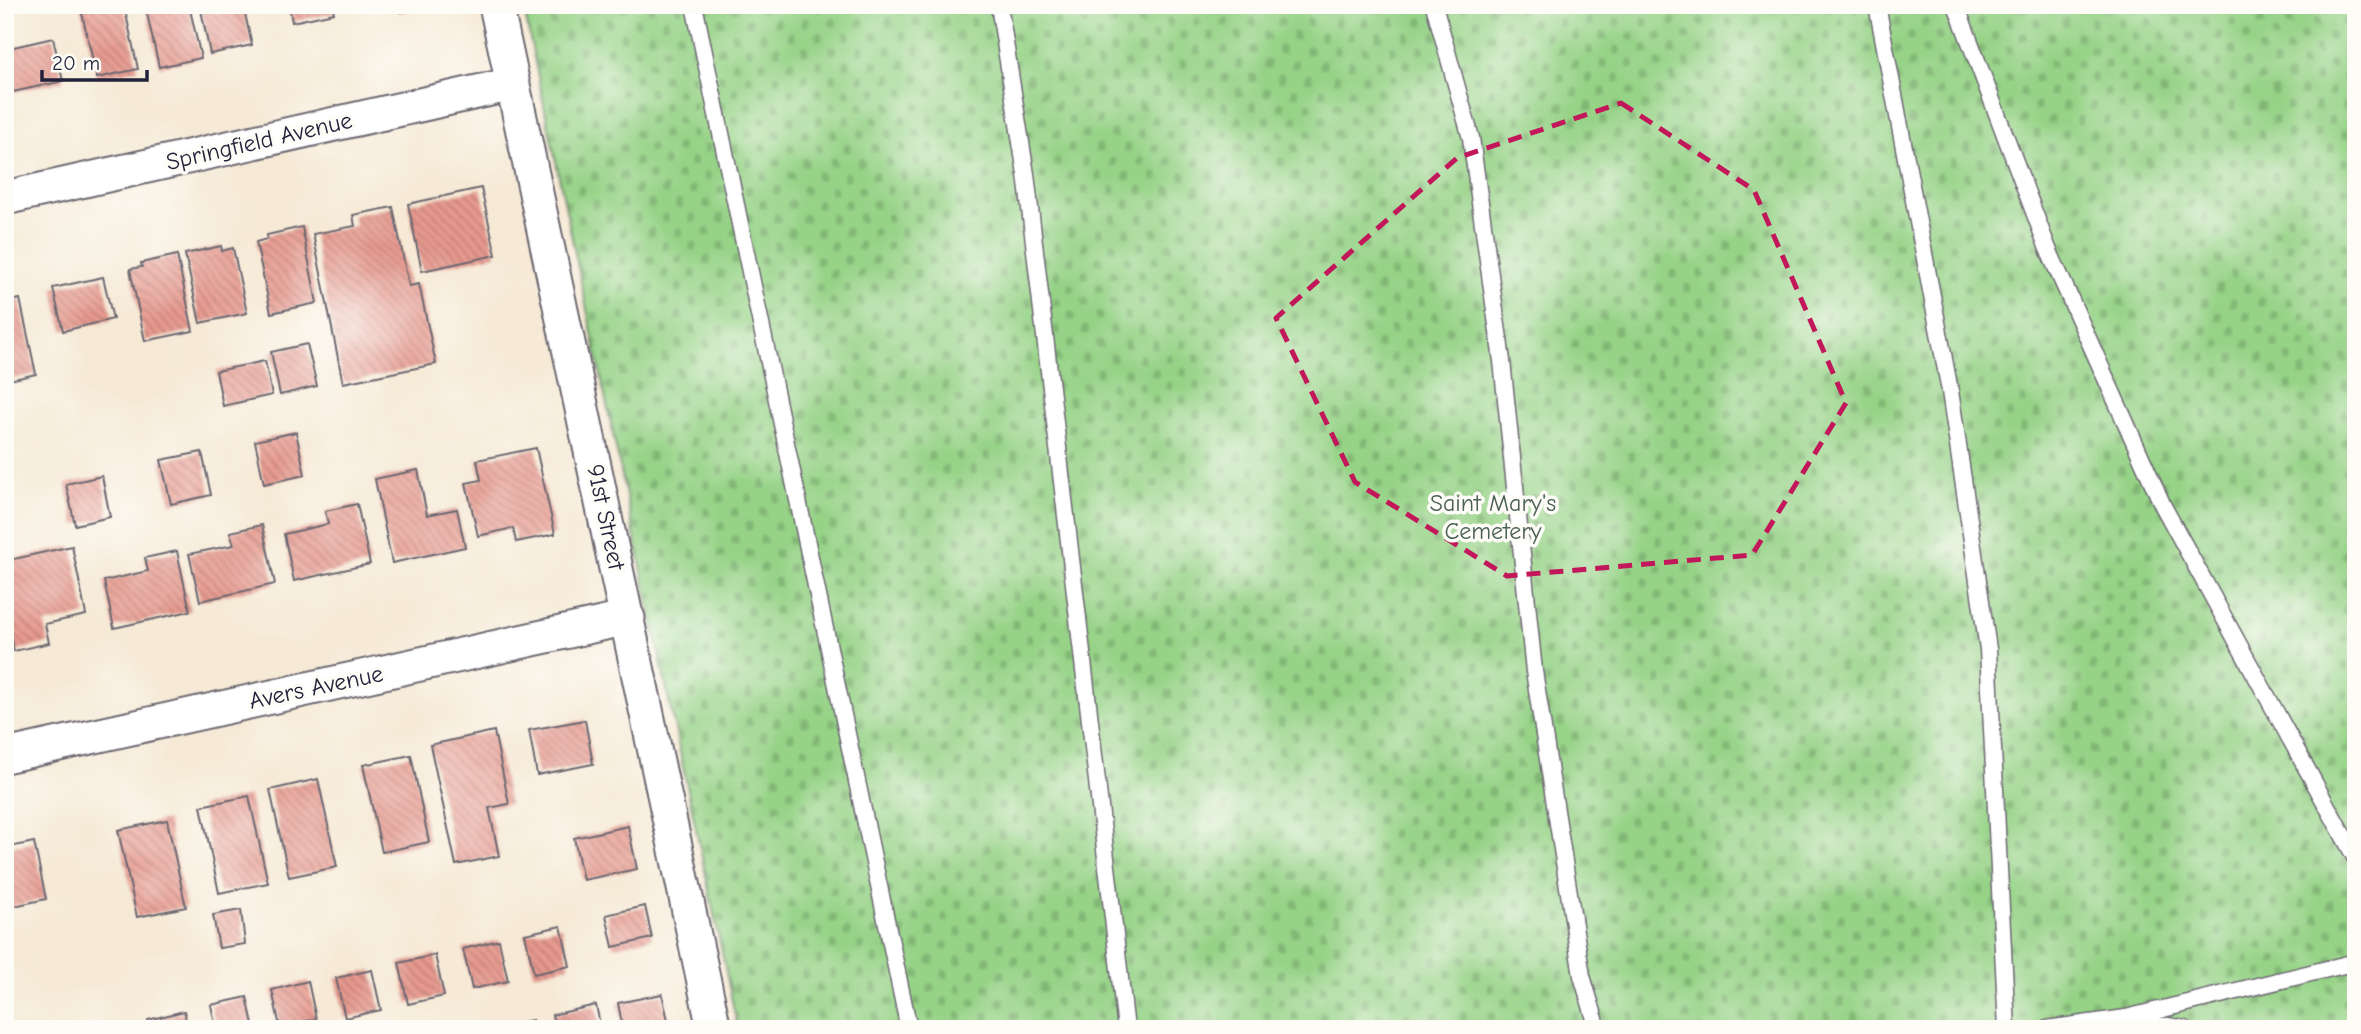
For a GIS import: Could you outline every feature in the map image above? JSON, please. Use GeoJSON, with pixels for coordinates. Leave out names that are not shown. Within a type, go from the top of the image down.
{"type":"FeatureCollection","features":[{"type":"Feature","properties":{"kind":"street","name":"91st Street"},"geometry":{"type":"LineString","coordinates":[[496,5],[714,1029]]}},
{"type":"Feature","properties":{"kind":"street","name":"Springfield Avenue"},"geometry":{"type":"LineString","coordinates":[[5,198],[513,84]]}},
{"type":"Feature","properties":{"kind":"street","name":"Avers Avenue"},"geometry":{"type":"LineString","coordinates":[[5,756],[628,618]]}},
{"type":"Feature","properties":{"kind":"lane"},"geometry":{"type":"LineString","coordinates":[[694,5],[909,1029]]}},
{"type":"Feature","properties":{"kind":"lane"},"geometry":{"type":"LineString","coordinates":[[999,5],[1026,174],[1126,1029]]}},
{"type":"Feature","properties":{"kind":"lane"},"geometry":{"type":"LineString","coordinates":[[1434,5],[1471,138],[1502,361],[1534,671],[1582,975],[1598,1029]]}},
{"type":"Feature","properties":{"kind":"lane"},"geometry":{"type":"LineString","coordinates":[[1877,5],[1950,391],[1988,649],[2007,1029]]}},
{"type":"Feature","properties":{"kind":"lane"},"geometry":{"type":"LineString","coordinates":[[1956,5],[2048,249],[2162,506],[2356,859]]}},
{"type":"Feature","properties":{"kind":"lane"},"geometry":{"type":"LineString","coordinates":[[2047,1029],[2126,1018],[2356,962]]}},
{"type":"Feature","properties":{"kind":"lane"},"geometry":{"type":"LineString","coordinates":[[2126,1018],[2185,1029]]}},
{"type":"Feature","properties":{"kind":"highlighted area"},"geometry":{"type":"Polygon","coordinates":[[[1621,103],[1754,190],[1846,403],[1752,555],[1507,576],[1355,482],[1276,318],[1457,158],[1621,103]]]}},
{"type":"Feature","properties":{"kind":"green space","name":"Saint Mary's Cemetery"},"geometry":{"type":"Polygon","coordinates":[[[523,5],[2356,5],[2356,1029],[738,1029],[523,5]]]}},
{"type":"Feature","properties":{"kind":"building"},"geometry":{"type":"Polygon","coordinates":[[[80,5],[124,5],[138,69],[97,78],[80,5]]]}},
{"type":"Feature","properties":{"kind":"building"},"geometry":{"type":"Polygon","coordinates":[[[145,5],[189,5],[201,58],[159,67],[145,5]]]}},
{"type":"Feature","properties":{"kind":"building"},"geometry":{"type":"Polygon","coordinates":[[[200,5],[243,5],[252,45],[210,54],[200,5]]]}},
{"type":"Feature","properties":{"kind":"building"},"geometry":{"type":"Polygon","coordinates":[[[289,5],[332,5],[334,13],[292,22],[289,5]]]}},
{"type":"Feature","properties":{"kind":"building"},"geometry":{"type":"Polygon","coordinates":[[[398,5],[429,5],[429,7],[400,12],[398,5]]]}},
{"type":"Feature","properties":{"kind":"building"},"geometry":{"type":"Polygon","coordinates":[[[53,38],[63,81],[13,92],[5,49],[53,38]]]}},
{"type":"Feature","properties":{"kind":"building"},"geometry":{"type":"Polygon","coordinates":[[[481,188],[496,255],[422,271],[408,204],[481,188]]]}},
{"type":"Feature","properties":{"kind":"building"},"geometry":{"type":"Polygon","coordinates":[[[393,207],[409,286],[419,284],[436,364],[343,383],[313,234],[355,226],[353,215],[393,207]]]}},
{"type":"Feature","properties":{"kind":"building"},"geometry":{"type":"Polygon","coordinates":[[[302,227],[317,303],[271,313],[256,242],[267,239],[267,235],[302,227]]]}},
{"type":"Feature","properties":{"kind":"building"},"geometry":{"type":"Polygon","coordinates":[[[221,246],[222,251],[233,248],[247,313],[200,323],[185,254],[221,246]]]}},
{"type":"Feature","properties":{"kind":"building"},"geometry":{"type":"Polygon","coordinates":[[[177,255],[193,331],[145,341],[130,269],[142,267],[141,263],[177,255]]]}},
{"type":"Feature","properties":{"kind":"building"},"geometry":{"type":"Polygon","coordinates":[[[103,277],[113,319],[63,331],[53,288],[103,277]]]}},
{"type":"Feature","properties":{"kind":"building"},"geometry":{"type":"Polygon","coordinates":[[[20,299],[36,374],[5,381],[5,302],[20,299]]]}},
{"type":"Feature","properties":{"kind":"building"},"geometry":{"type":"Polygon","coordinates":[[[307,344],[317,386],[280,395],[271,352],[307,344]]]}},
{"type":"Feature","properties":{"kind":"building"},"geometry":{"type":"Polygon","coordinates":[[[265,361],[272,395],[223,406],[216,371],[265,361]]]}},
{"type":"Feature","properties":{"kind":"building"},"geometry":{"type":"Polygon","coordinates":[[[296,432],[305,475],[264,484],[255,441],[296,432]]]}},
{"type":"Feature","properties":{"kind":"building"},"geometry":{"type":"Polygon","coordinates":[[[536,448],[555,534],[516,542],[513,528],[478,536],[466,483],[481,480],[477,460],[536,448]]]}},
{"type":"Feature","properties":{"kind":"building"},"geometry":{"type":"Polygon","coordinates":[[[202,452],[211,495],[171,504],[161,460],[202,452]]]}},
{"type":"Feature","properties":{"kind":"building"},"geometry":{"type":"Polygon","coordinates":[[[418,470],[427,515],[457,509],[465,547],[392,563],[375,479],[418,470]]]}},
{"type":"Feature","properties":{"kind":"building"},"geometry":{"type":"Polygon","coordinates":[[[102,476],[110,517],[75,525],[66,484],[102,476]]]}},
{"type":"Feature","properties":{"kind":"building"},"geometry":{"type":"Polygon","coordinates":[[[357,504],[370,564],[294,581],[284,534],[328,524],[325,511],[357,504]]]}},
{"type":"Feature","properties":{"kind":"building"},"geometry":{"type":"Polygon","coordinates":[[[262,525],[275,584],[200,601],[189,554],[234,545],[230,532],[262,525]]]}},
{"type":"Feature","properties":{"kind":"building"},"geometry":{"type":"Polygon","coordinates":[[[72,546],[86,615],[45,624],[49,643],[14,651],[5,609],[5,561],[72,546]]]}},
{"type":"Feature","properties":{"kind":"building"},"geometry":{"type":"Polygon","coordinates":[[[177,551],[190,611],[114,628],[104,581],[148,571],[145,558],[177,551]]]}},
{"type":"Feature","properties":{"kind":"building"},"geometry":{"type":"Polygon","coordinates":[[[585,720],[593,764],[537,775],[529,730],[585,720]]]}},
{"type":"Feature","properties":{"kind":"building"},"geometry":{"type":"Polygon","coordinates":[[[494,731],[509,804],[489,808],[499,856],[456,865],[430,745],[494,731]]]}},
{"type":"Feature","properties":{"kind":"building"},"geometry":{"type":"Polygon","coordinates":[[[411,755],[429,842],[382,852],[363,765],[411,755]]]}},
{"type":"Feature","properties":{"kind":"building"},"geometry":{"type":"Polygon","coordinates":[[[318,779],[337,867],[289,877],[270,790],[318,779]]]}},
{"type":"Feature","properties":{"kind":"building"},"geometry":{"type":"Polygon","coordinates":[[[249,796],[268,883],[219,893],[201,806],[249,796]]]}},
{"type":"Feature","properties":{"kind":"building"},"geometry":{"type":"Polygon","coordinates":[[[167,820],[186,907],[137,917],[118,830],[167,820]]]}},
{"type":"Feature","properties":{"kind":"building"},"geometry":{"type":"Polygon","coordinates":[[[628,826],[637,869],[583,880],[574,838],[628,826]]]}},
{"type":"Feature","properties":{"kind":"building"},"geometry":{"type":"Polygon","coordinates":[[[34,842],[46,899],[5,908],[5,848],[34,842]]]}},
{"type":"Feature","properties":{"kind":"building"},"geometry":{"type":"Polygon","coordinates":[[[645,906],[652,938],[613,947],[606,915],[645,906]]]}},
{"type":"Feature","properties":{"kind":"building"},"geometry":{"type":"Polygon","coordinates":[[[241,910],[245,944],[219,948],[213,915],[241,910]]]}},
{"type":"Feature","properties":{"kind":"building"},"geometry":{"type":"Polygon","coordinates":[[[561,926],[570,966],[534,974],[525,934],[561,926]]]}},
{"type":"Feature","properties":{"kind":"building"},"geometry":{"type":"Polygon","coordinates":[[[499,940],[508,981],[472,989],[463,949],[499,940]]]}},
{"type":"Feature","properties":{"kind":"building"},"geometry":{"type":"Polygon","coordinates":[[[435,955],[444,996],[408,1004],[399,963],[435,955]]]}},
{"type":"Feature","properties":{"kind":"building"},"geometry":{"type":"Polygon","coordinates":[[[372,970],[381,1010],[345,1018],[336,978],[372,970]]]}},
{"type":"Feature","properties":{"kind":"building"},"geometry":{"type":"Polygon","coordinates":[[[308,981],[316,1019],[280,1027],[272,990],[308,981]]]}},
{"type":"Feature","properties":{"kind":"building"},"geometry":{"type":"Polygon","coordinates":[[[662,994],[670,1029],[623,1029],[618,1003],[662,994]]]}},
{"type":"Feature","properties":{"kind":"building"},"geometry":{"type":"Polygon","coordinates":[[[247,997],[254,1029],[216,1029],[211,1005],[247,997]]]}},
{"type":"Feature","properties":{"kind":"building"},"geometry":{"type":"Polygon","coordinates":[[[596,1005],[601,1029],[555,1029],[552,1015],[596,1005]]]}},
{"type":"Feature","properties":{"kind":"building"},"geometry":{"type":"Polygon","coordinates":[[[184,1011],[188,1029],[150,1029],[148,1020],[184,1011]]]}},
{"type":"Feature","properties":{"kind":"building"},"geometry":{"type":"Polygon","coordinates":[[[532,1020],[534,1029],[497,1029],[497,1028],[532,1020]]]}}]}
